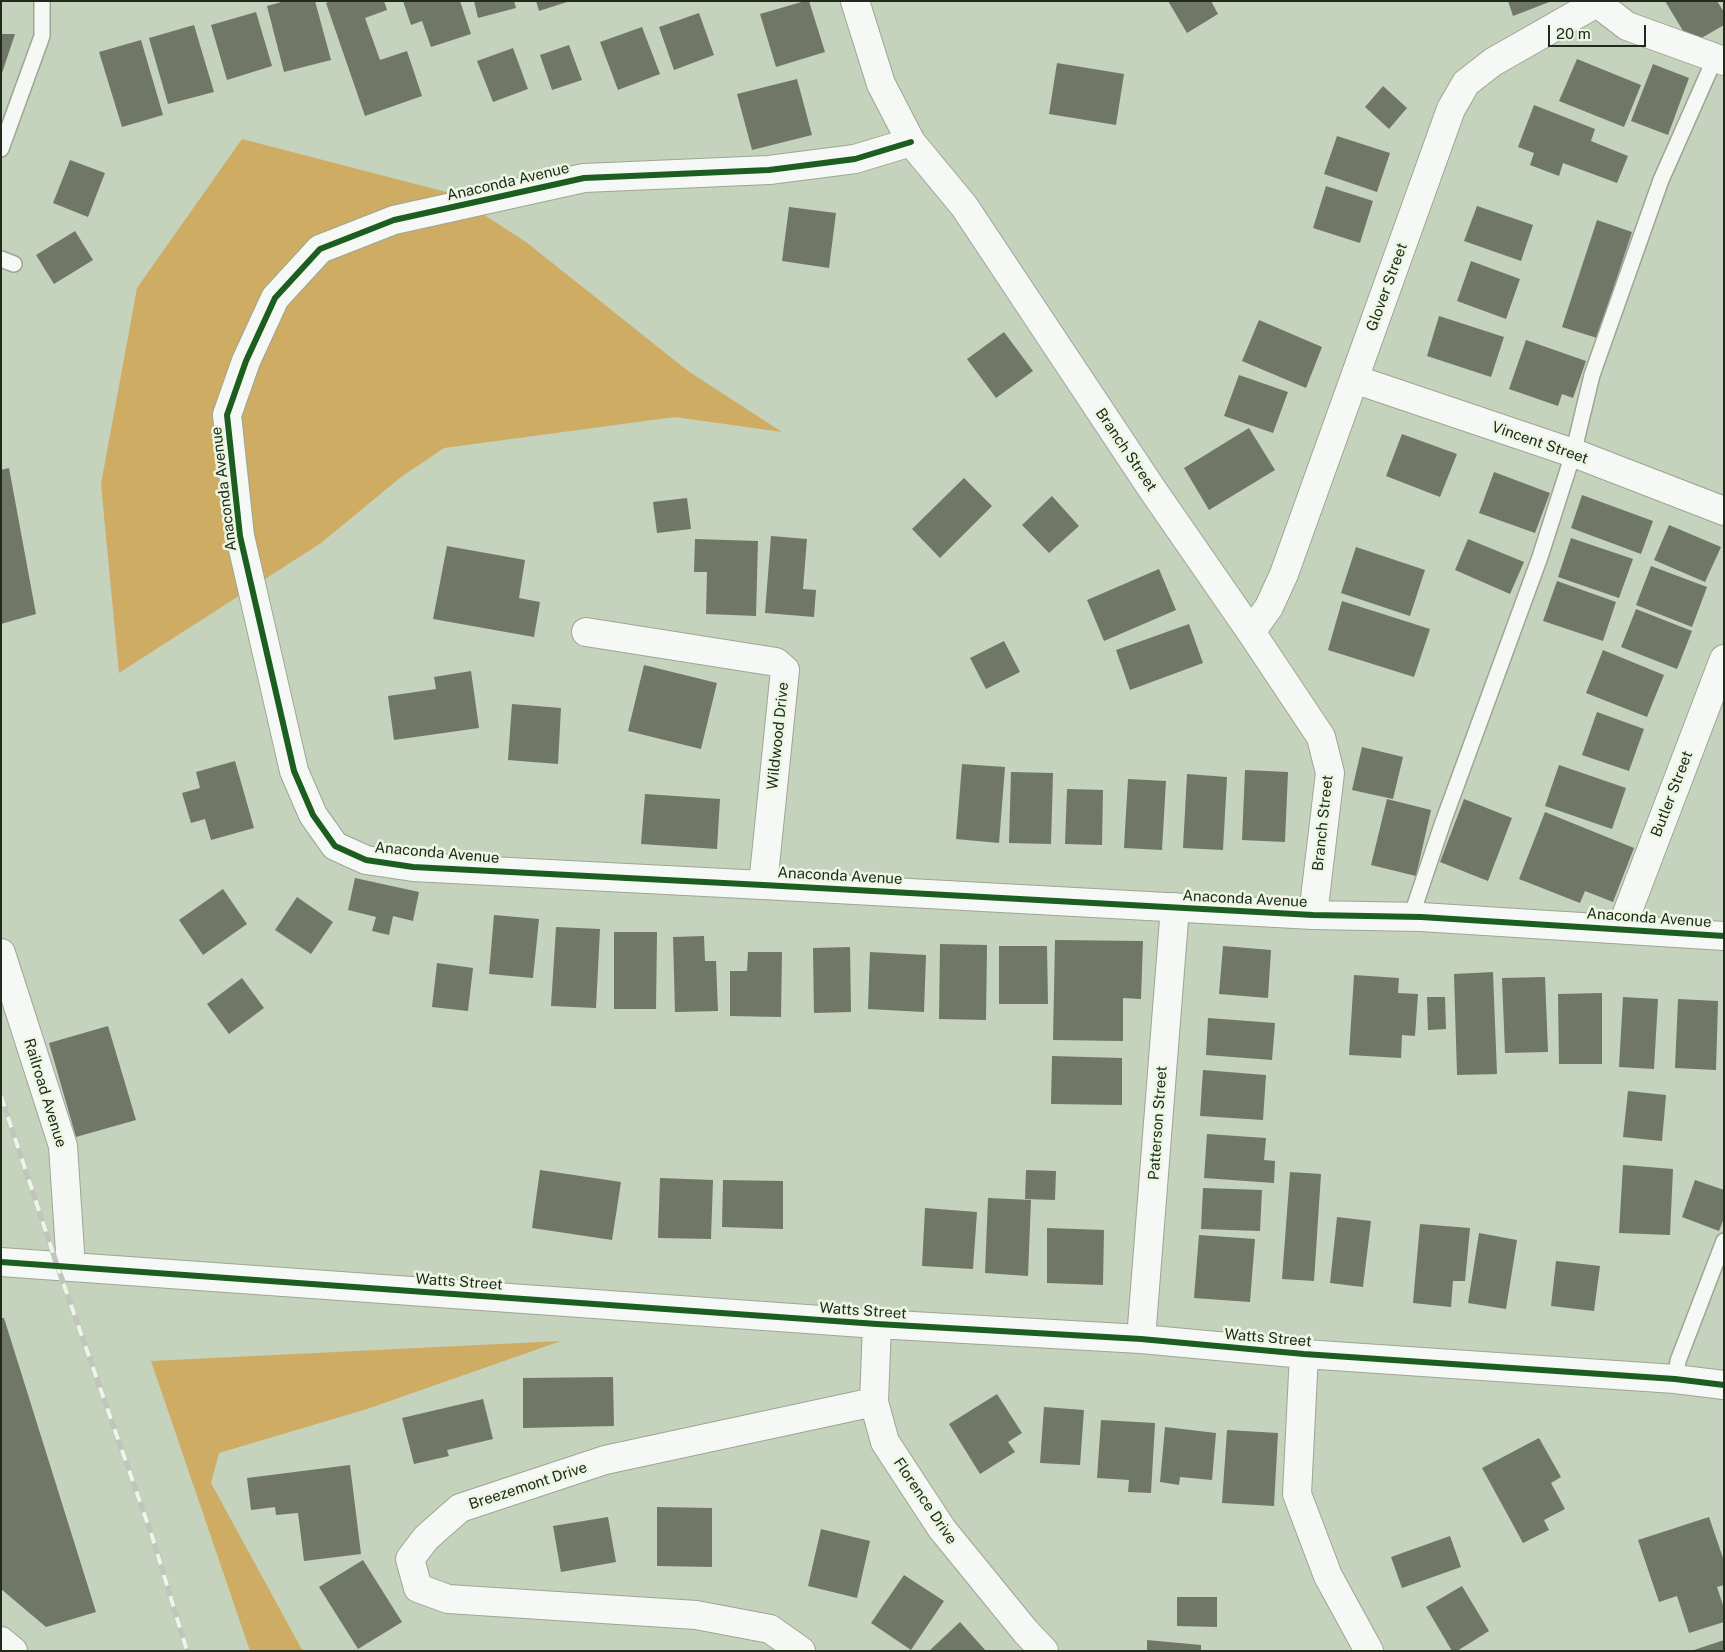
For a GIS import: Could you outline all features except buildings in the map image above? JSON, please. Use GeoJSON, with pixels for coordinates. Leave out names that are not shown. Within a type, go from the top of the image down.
{"type":"FeatureCollection","features":[{"type":"Feature","properties":{"kind":"street","name":"Branch Street"},"geometry":{"type":"LineString","coordinates":[[855,1],[881,84],[911,142],[964,206],[1152,489],[1252,632],[1321,737],[1330,773],[1314,916]]}},
{"type":"Feature","properties":{"kind":"street"},"geometry":{"type":"LineString","coordinates":[[1598,2],[1627,26],[1719,59]]}},
{"type":"Feature","properties":{"kind":"street","name":"Glover Street"},"geometry":{"type":"LineString","coordinates":[[1252,632],[1269,607],[1284,574],[1451,109],[1466,83],[1493,62],[1598,2]]}},
{"type":"Feature","properties":{"kind":"street","name":"Anaconda Avenue"},"geometry":{"type":"LineString","coordinates":[[911,142],[855,159],[769,170],[584,178],[394,220],[320,249],[275,298],[246,361],[227,415],[240,536],[294,771],[312,815],[335,846],[366,860],[413,867],[1314,916],[1411,917],[1724,936]]}},
{"type":"Feature","properties":{"kind":"street","name":"Vincent Street"},"geometry":{"type":"LineString","coordinates":[[1354,379],[1573,454],[1724,511]]}},
{"type":"Feature","properties":{"kind":"street","name":"Wildwood Drive"},"geometry":{"type":"LineString","coordinates":[[586,632],[776,662],[785,670],[763,885]]}},
{"type":"Feature","properties":{"kind":"street","name":"Butler Street"},"geometry":{"type":"LineString","coordinates":[[1621,929],[1724,659]]}},
{"type":"Feature","properties":{"kind":"street","name":"Patterson Street"},"geometry":{"type":"LineString","coordinates":[[1141,1339],[1175,907]]}},
{"type":"Feature","properties":{"kind":"street","name":"Railroad Avenue"},"geometry":{"type":"LineString","coordinates":[[1,953],[63,1146],[71,1267]]}},
{"type":"Feature","properties":{"kind":"street","name":"Watts Street"},"geometry":{"type":"LineString","coordinates":[[1,1262],[877,1324],[1141,1339],[1304,1354],[1675,1379],[1724,1385]]}},
{"type":"Feature","properties":{"kind":"street","name":"Florence Drive"},"geometry":{"type":"LineString","coordinates":[[877,1324],[874,1402],[885,1442],[942,1529],[1026,1632],[1044,1651]]}},
{"type":"Feature","properties":{"kind":"street"},"geometry":{"type":"LineString","coordinates":[[1304,1354],[1297,1494],[1328,1576],[1369,1651]]}},
{"type":"Feature","properties":{"kind":"street","name":"Breezemont Drive"},"geometry":{"type":"LineString","coordinates":[[801,1651],[770,1628],[696,1615],[448,1599],[418,1588],[410,1559],[426,1538],[460,1508],[605,1460],[874,1402]]}},
{"type":"Feature","properties":{"kind":"street"},"geometry":{"type":"LineString","coordinates":[[1,1641],[13,1651]]}},
{"type":"Feature","properties":{"kind":"lane"},"geometry":{"type":"LineString","coordinates":[[1,149],[42,36],[42,1]]}},
{"type":"Feature","properties":{"kind":"lane"},"geometry":{"type":"LineString","coordinates":[[1411,917],[1443,822],[1540,557],[1573,454],[1592,375],[1661,180],[1719,59]]}},
{"type":"Feature","properties":{"kind":"lane"},"geometry":{"type":"LineString","coordinates":[[1675,1379],[1678,1361],[1724,1241]]}},
{"type":"Feature","properties":{"kind":"shaded area"},"geometry":{"type":"Polygon","coordinates":[[[242,139],[450,193],[526,242],[688,371],[782,432],[675,417],[444,448],[401,477],[321,543],[119,673],[101,484],[137,288],[242,139]]]}},
{"type":"Feature","properties":{"kind":"shaded area"},"geometry":{"type":"Polygon","coordinates":[[[561,1341],[367,1409],[219,1453],[211,1483],[304,1651],[250,1651],[151,1361],[561,1341]]]}},
{"type":"Feature","properties":{"kind":"railway"},"geometry":{"type":"LineString","coordinates":[[1,1096],[57,1265],[152,1536],[187,1651]]}},
{"type":"Feature","properties":{"kind":"cycle path"},"geometry":{"type":"LineString","coordinates":[[911,142],[855,159],[769,170],[584,178],[394,220],[320,249],[275,298],[246,361],[227,415],[240,536],[294,771],[313,815],[335,846],[366,860],[413,867],[1313,915],[1421,917],[1724,936]]}},
{"type":"Feature","properties":{"kind":"cycle path"},"geometry":{"type":"LineString","coordinates":[[1,1262],[877,1324],[1141,1339],[1304,1354],[1675,1379],[1724,1385]]}}]}
